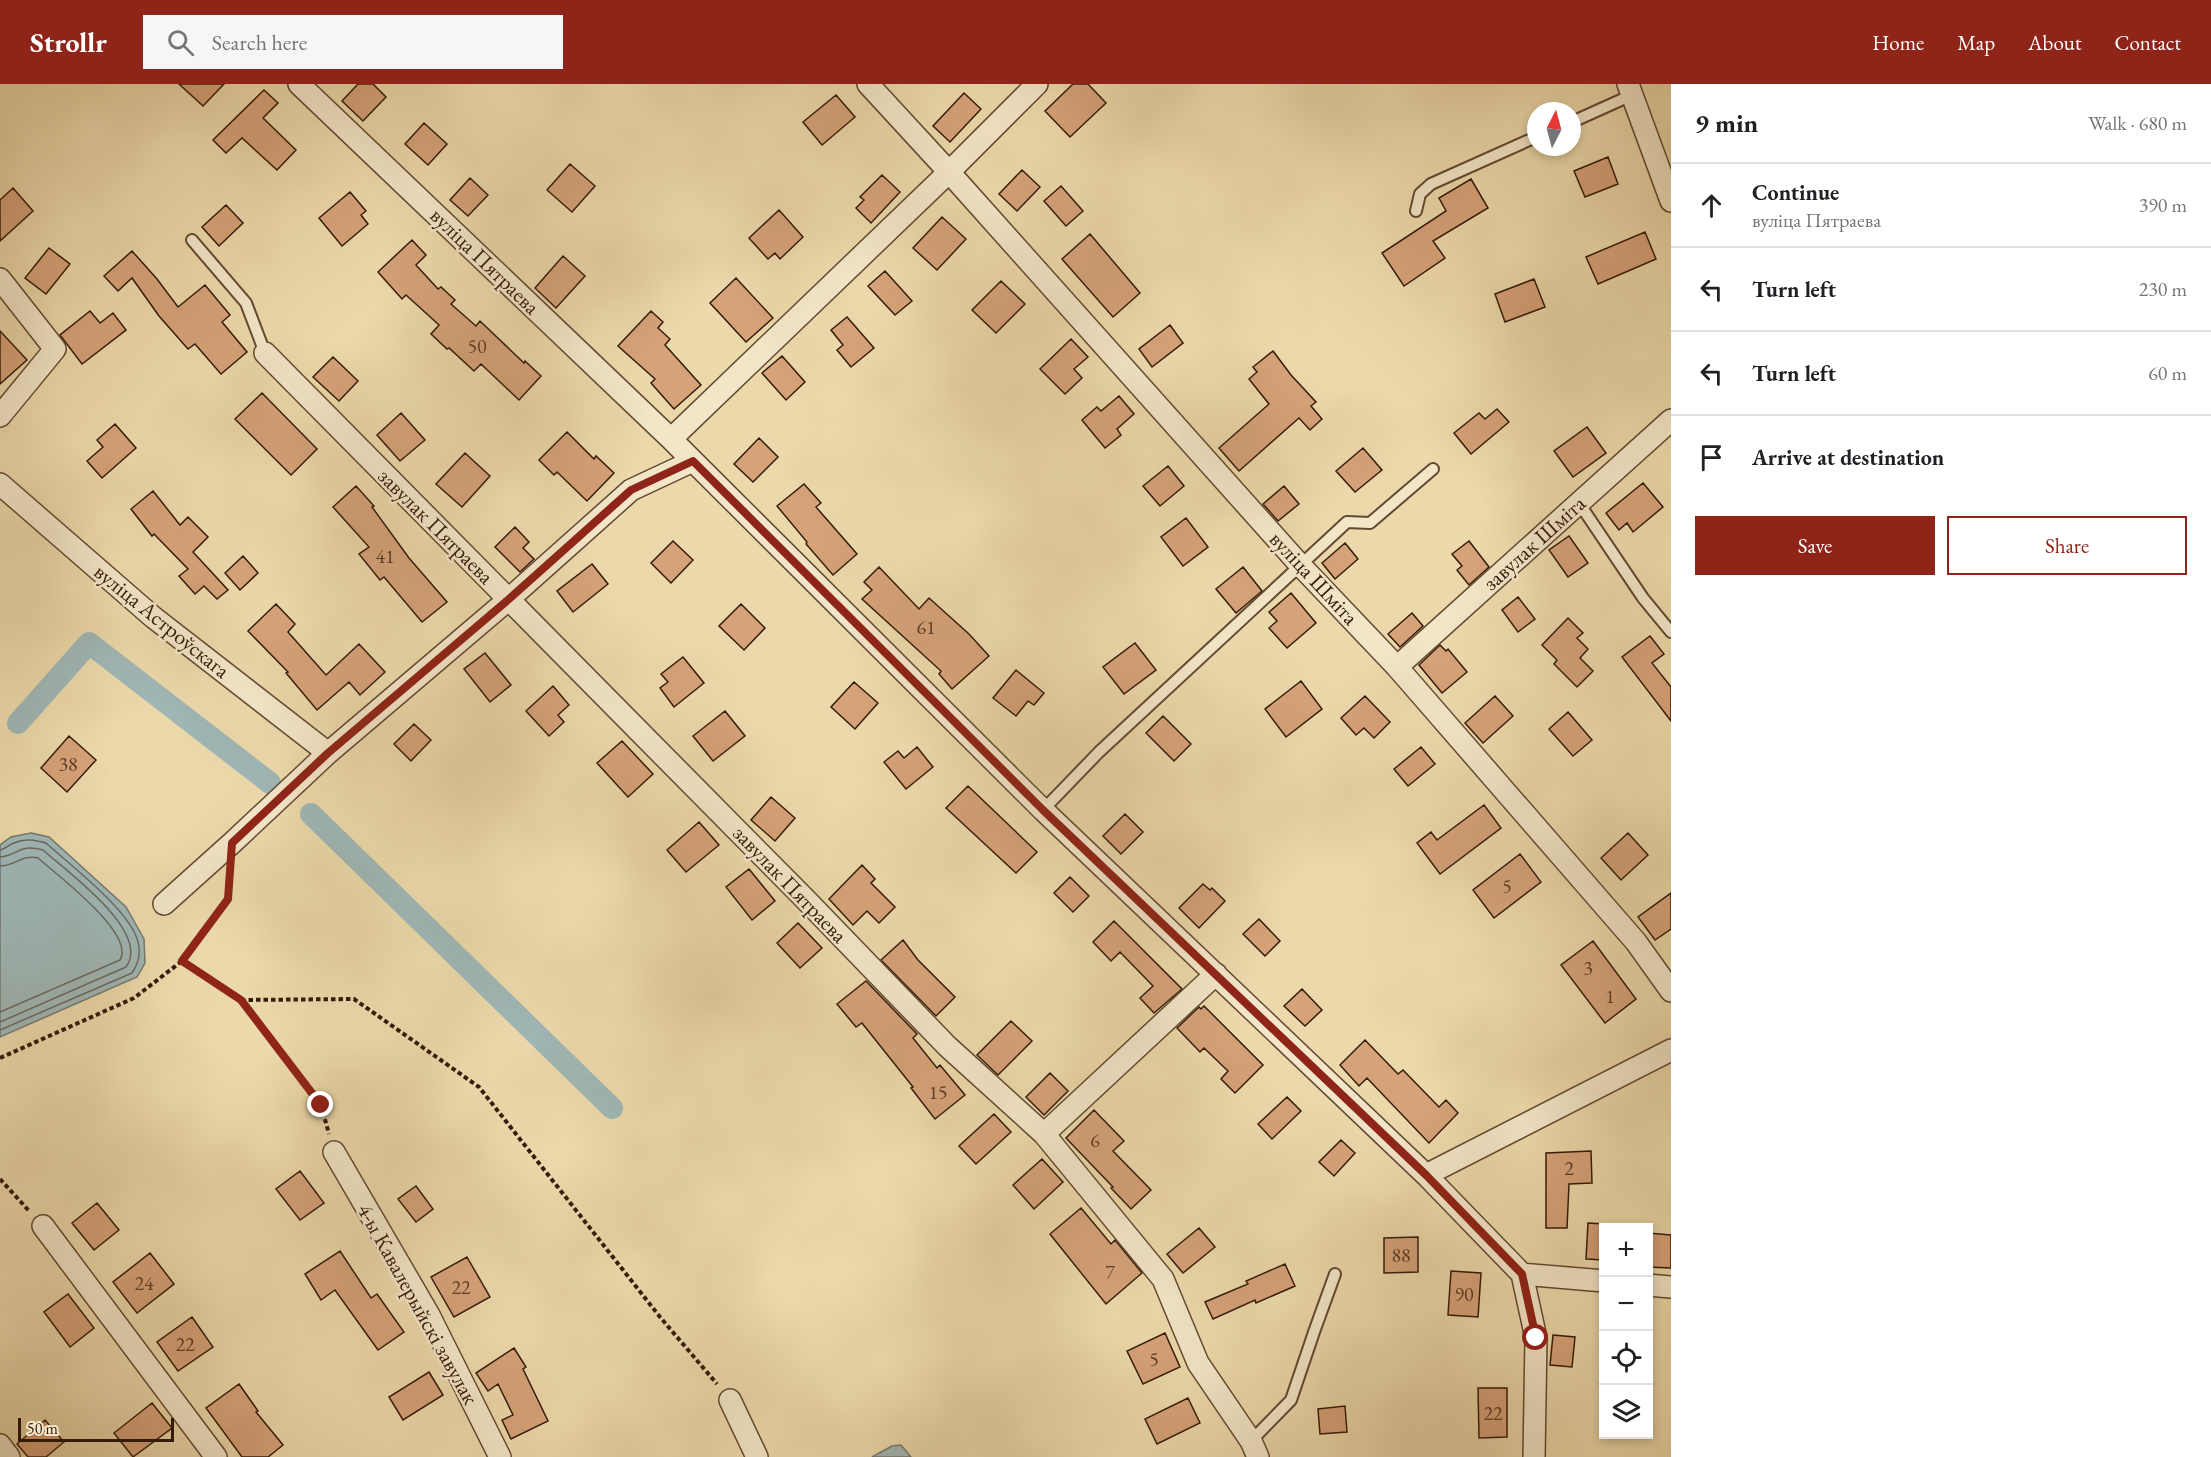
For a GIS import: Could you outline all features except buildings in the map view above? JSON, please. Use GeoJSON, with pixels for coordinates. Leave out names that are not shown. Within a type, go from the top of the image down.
{"type":"FeatureCollection","features":[{"type":"Feature","properties":{"kind":"street","name":"вуліца Пятраева"},"geometry":{"type":"LineString","coordinates":[[299,84],[693,461],[1043,810],[1426,1175],[1522,1274]]}},
{"type":"Feature","properties":{"kind":"street","name":"вуліца Шміта"},"geometry":{"type":"LineString","coordinates":[[868,84],[1301,567],[1397,667],[1636,942],[1671,991]]}},
{"type":"Feature","properties":{"kind":"street"},"geometry":{"type":"LineString","coordinates":[[670,439],[949,172],[1037,84]]}},
{"type":"Feature","properties":{"kind":"street"},"geometry":{"type":"LineString","coordinates":[[1630,89],[1671,201]]}},
{"type":"Feature","properties":{"kind":"street"},"geometry":{"type":"LineString","coordinates":[[0,279],[55,349],[0,416]]}},
{"type":"Feature","properties":{"kind":"street","name":"завулак Пятраева"},"geometry":{"type":"LineString","coordinates":[[265,353],[947,1046],[1044,1134],[1163,1279],[1198,1363],[1255,1449]]}},
{"type":"Feature","properties":{"kind":"street","name":"завулак Шміта"},"geometry":{"type":"LineString","coordinates":[[1397,667],[1671,420]]}},
{"type":"Feature","properties":{"kind":"street"},"geometry":{"type":"LineString","coordinates":[[164,904],[328,753],[509,599],[631,490],[693,461]]}},
{"type":"Feature","properties":{"kind":"street","name":"вуліца Астроўскага"},"geometry":{"type":"LineString","coordinates":[[0,484],[153,617],[328,753]]}},
{"type":"Feature","properties":{"kind":"street"},"geometry":{"type":"LineString","coordinates":[[1044,1134],[1216,974]]}},
{"type":"Feature","properties":{"kind":"street"},"geometry":{"type":"LineString","coordinates":[[1426,1175],[1671,1050]]}},
{"type":"Feature","properties":{"kind":"street","name":"4-ы Кавалерыйскі завулак"},"geometry":{"type":"LineString","coordinates":[[334,1152],[429,1315],[500,1457]]}},
{"type":"Feature","properties":{"kind":"street"},"geometry":{"type":"LineString","coordinates":[[43,1226],[216,1457]]}},
{"type":"Feature","properties":{"kind":"street"},"geometry":{"type":"LineString","coordinates":[[1534,1457],[1536,1338],[1522,1274],[1599,1281]]}},
{"type":"Feature","properties":{"kind":"street"},"geometry":{"type":"LineString","coordinates":[[1653,1285],[1671,1287]]}},
{"type":"Feature","properties":{"kind":"street"},"geometry":{"type":"LineString","coordinates":[[730,1400],[757,1457]]}},
{"type":"Feature","properties":{"kind":"street"},"geometry":{"type":"LineString","coordinates":[[0,1445],[9,1457]]}},
{"type":"Feature","properties":{"kind":"lane"},"geometry":{"type":"LineString","coordinates":[[1581,117],[1630,89]]}},
{"type":"Feature","properties":{"kind":"lane"},"geometry":{"type":"LineString","coordinates":[[1416,211],[1420,194],[1431,184],[1527,141]]}},
{"type":"Feature","properties":{"kind":"lane"},"geometry":{"type":"LineString","coordinates":[[192,240],[246,303],[265,353]]}},
{"type":"Feature","properties":{"kind":"lane"},"geometry":{"type":"LineString","coordinates":[[1043,810],[1099,752],[1347,522],[1370,523],[1433,469]]}},
{"type":"Feature","properties":{"kind":"lane"},"geometry":{"type":"LineString","coordinates":[[1579,503],[1643,598],[1671,632]]}},
{"type":"Feature","properties":{"kind":"lane"},"geometry":{"type":"LineString","coordinates":[[1255,1449],[1291,1400],[1335,1274]]}},
{"type":"Feature","properties":{"kind":"path"},"geometry":{"type":"LineString","coordinates":[[0,1058],[134,998],[182,961],[228,899],[232,843]]}},
{"type":"Feature","properties":{"kind":"path"},"geometry":{"type":"LineString","coordinates":[[182,961],[241,1000],[321,1105],[334,1152]]}},
{"type":"Feature","properties":{"kind":"path"},"geometry":{"type":"LineString","coordinates":[[241,1000],[354,999],[479,1087],[660,1317],[730,1400]]}},
{"type":"Feature","properties":{"kind":"path"},"geometry":{"type":"LineString","coordinates":[[0,1179],[43,1226]]}},
{"type":"Feature","properties":{"kind":"water"},"geometry":{"type":"Polygon","coordinates":[[[31,833],[49,837],[126,907],[144,939],[145,963],[137,977],[0,1037],[0,845],[11,837],[31,833]]]}},
{"type":"Feature","properties":{"kind":"water"},"geometry":{"type":"Polygon","coordinates":[[[901,1445],[911,1457],[872,1457],[892,1446],[901,1445]]]}},
{"type":"Feature","properties":{"kind":"waterway"},"geometry":{"type":"LineString","coordinates":[[18,723],[89,643],[270,783]]}},
{"type":"Feature","properties":{"kind":"waterway"},"geometry":{"type":"LineString","coordinates":[[311,814],[612,1108]]}},
{"type":"Feature","properties":{"kind":"route"},"geometry":{"type":"LineString","coordinates":[[321,1105],[241,1000],[182,961],[228,899],[232,843],[328,753],[509,599],[631,490],[693,461],[1043,810],[1426,1175],[1522,1274],[1536,1338]]}}]}
